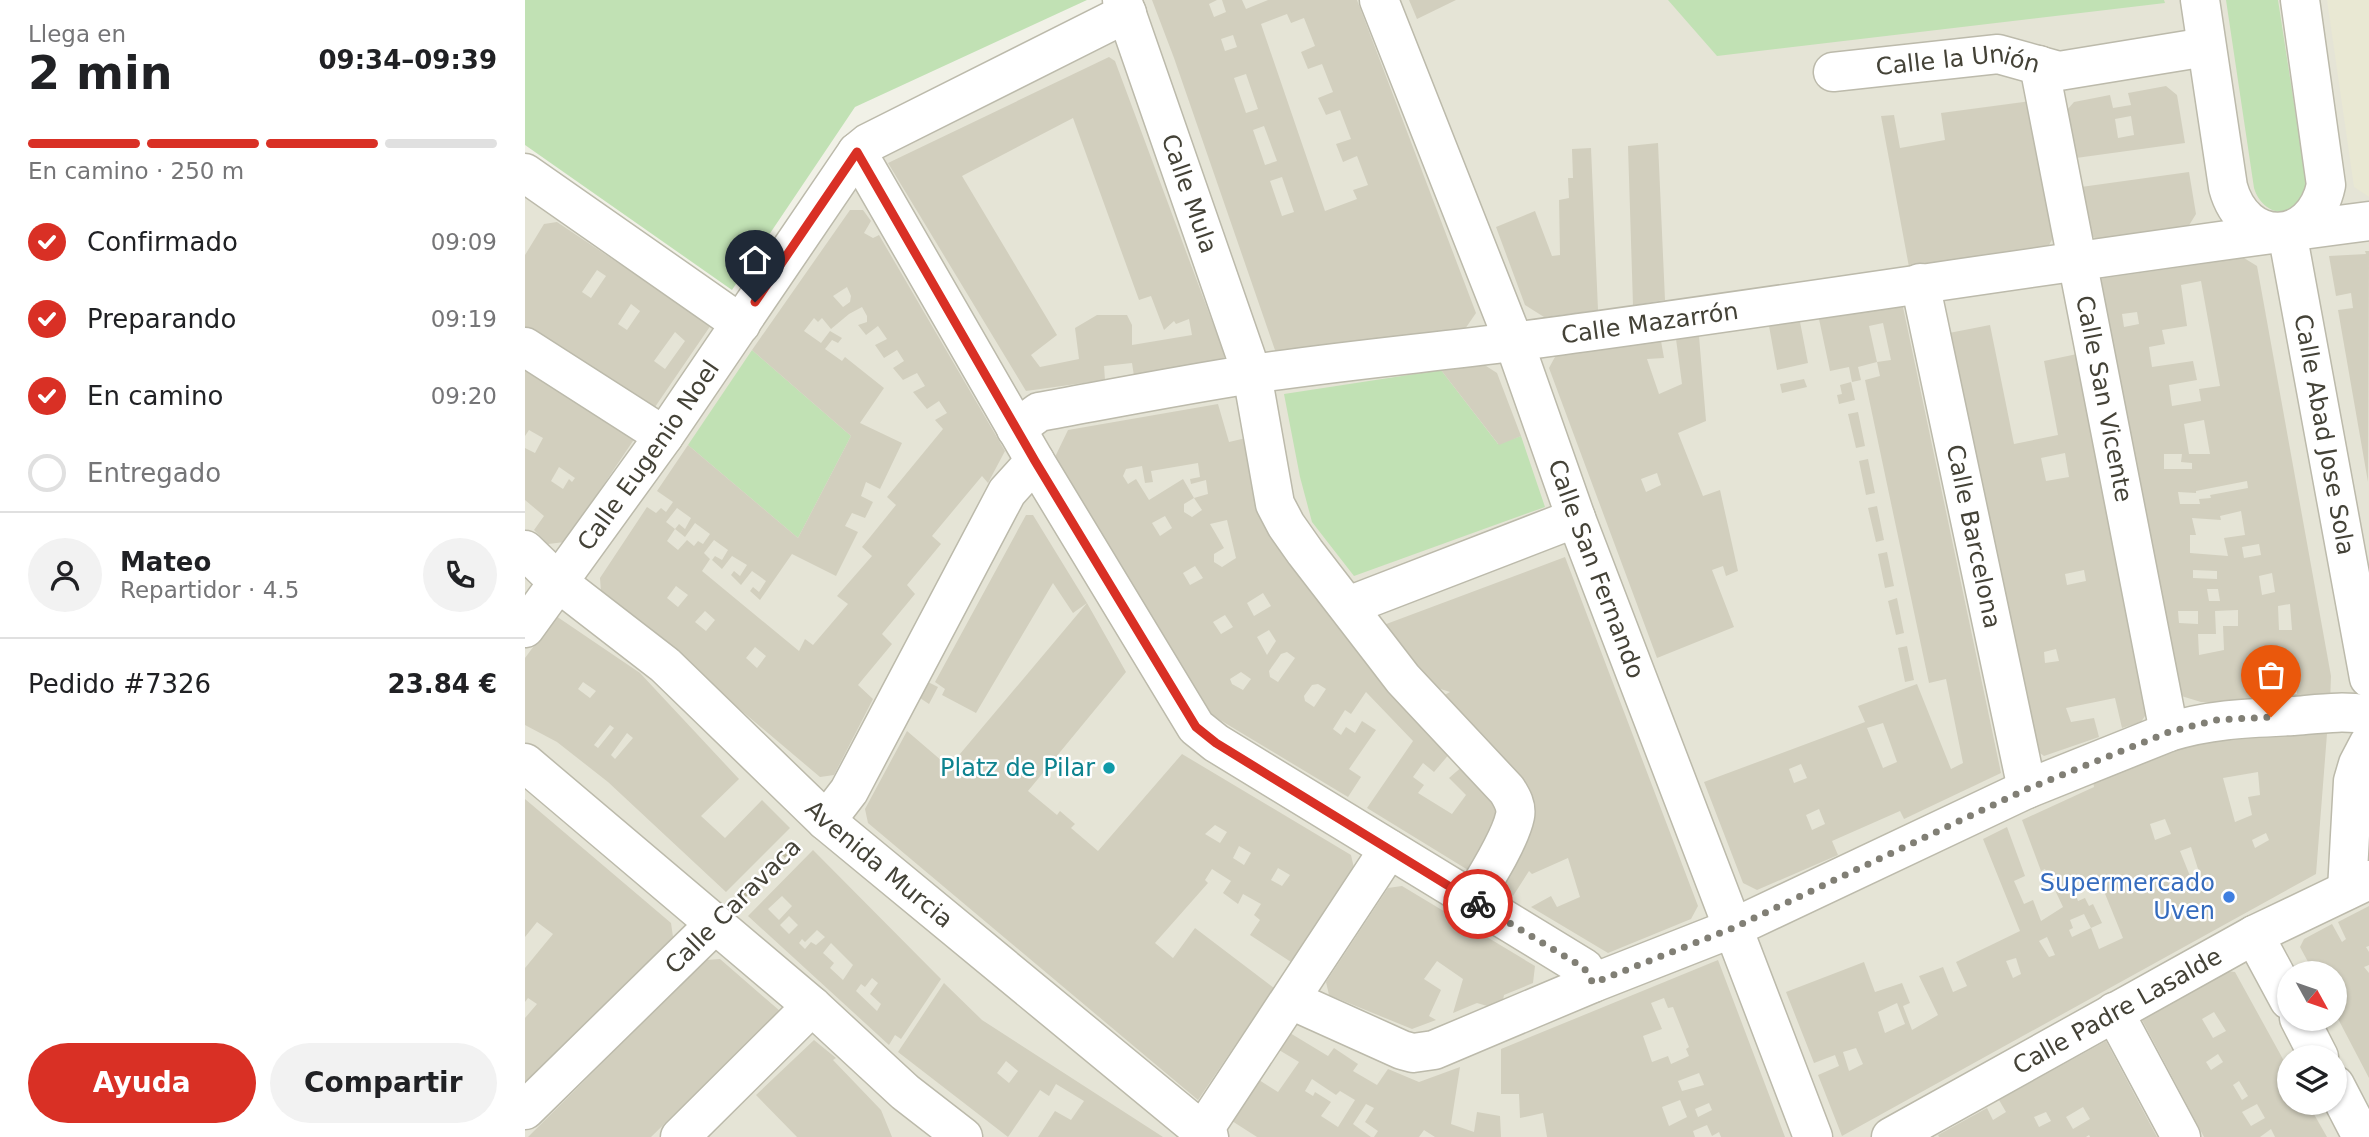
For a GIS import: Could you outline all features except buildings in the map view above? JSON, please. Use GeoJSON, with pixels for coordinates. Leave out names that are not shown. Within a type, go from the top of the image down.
{"type":"FeatureCollection","features":[{"type":"Feature","properties":{"kind":"street","name":"Calle San Fernando"},"geometry":{"type":"LineString","coordinates":[[1379,0],[1514,342],[1576,518],[1813,1137]]}},
{"type":"Feature","properties":{"kind":"street"},"geometry":{"type":"LineString","coordinates":[[2200,0],[2232,203],[2241,216],[2255,226],[2270,231],[2287,232],[2302,225],[2314,214],[2323,201],[2326,185],[2300,0]]}},
{"type":"Feature","properties":{"kind":"street","name":"Calle Eugenio Noel"},"geometry":{"type":"LineString","coordinates":[[525,628],[664,436],[857,152],[868,143],[1124,6]]}},
{"type":"Feature","properties":{"kind":"street","name":"Calle Mula"},"geometry":{"type":"LineString","coordinates":[[1124,6],[1252,374],[1275,504],[1304,552],[1403,679],[1507,790],[1513,800],[1514,816],[1510,830],[1472,900]]}},
{"type":"Feature","properties":{"kind":"street","name":"Calle la Unión"},"geometry":{"type":"LineString","coordinates":[[1833,72],[1998,54],[2059,71],[2206,47]]}},
{"type":"Feature","properties":{"kind":"street","name":"Calle San Vicente"},"geometry":{"type":"LineString","coordinates":[[2039,65],[2169,732]]}},
{"type":"Feature","properties":{"kind":"street"},"geometry":{"type":"LineString","coordinates":[[857,152],[1026,445],[1196,727],[1216,743],[1584,968],[1593,983]]}},
{"type":"Feature","properties":{"kind":"street"},"geometry":{"type":"LineString","coordinates":[[530,187],[741,324]]}},
{"type":"Feature","properties":{"kind":"street","name":"Calle Mazarrón"},"geometry":{"type":"LineString","coordinates":[[1026,445],[1039,412],[1252,374],[1514,342],[2077,263],[2162,248],[2369,221]]}},
{"type":"Feature","properties":{"kind":"street","name":"Calle Abad Jose Sola"},"geometry":{"type":"LineString","coordinates":[[2287,232],[2369,678]]}},
{"type":"Feature","properties":{"kind":"street","name":"Calle Barcelona"},"geometry":{"type":"LineString","coordinates":[[1920,283],[2027,789]]}},
{"type":"Feature","properties":{"kind":"street"},"geometry":{"type":"LineString","coordinates":[[525,347],[664,436]]}},
{"type":"Feature","properties":{"kind":"street","name":"Calle Caravaca"},"geometry":{"type":"LineString","coordinates":[[826,821],[849,791],[1007,492],[1026,445]]}},
{"type":"Feature","properties":{"kind":"street"},"geometry":{"type":"LineString","coordinates":[[1348,606],[1576,518]]}},
{"type":"Feature","properties":{"kind":"street","name":"Avenida Murcia"},"geometry":{"type":"LineString","coordinates":[[525,550],[559,583],[665,665],[826,821],[1203,1135]]}},
{"type":"Feature","properties":{"kind":"street"},"geometry":{"type":"LineString","coordinates":[[1291,1000],[1402,1050],[1423,1053],[1733,928],[2027,789],[2169,732],[2192,724],[2233,719],[2335,712],[2369,715]]}},
{"type":"Feature","properties":{"kind":"street"},"geometry":{"type":"LineString","coordinates":[[2358,885],[2353,781],[2369,743]]}},
{"type":"Feature","properties":{"kind":"street"},"geometry":{"type":"LineString","coordinates":[[525,763],[812,1006],[905,1092],[963,1137]]}},
{"type":"Feature","properties":{"kind":"street"},"geometry":{"type":"LineString","coordinates":[[1203,1135],[1389,849]]}},
{"type":"Feature","properties":{"kind":"street","name":"Calle Padre Lasalde"},"geometry":{"type":"LineString","coordinates":[[1906,1133],[2114,1012],[2254,935],[2358,885]]}},
{"type":"Feature","properties":{"kind":"street","name":"Calle Caravaca"},"geometry":{"type":"LineString","coordinates":[[525,1110],[715,925]]}},
{"type":"Feature","properties":{"kind":"street"},"geometry":{"type":"LineString","coordinates":[[2254,935],[2277,978]]}},
{"type":"Feature","properties":{"kind":"street"},"geometry":{"type":"LineString","coordinates":[[680,1137],[812,1006]]}},
{"type":"Feature","properties":{"kind":"street"},"geometry":{"type":"LineString","coordinates":[[2114,1012],[2181,1137]]}},
{"type":"Feature","properties":{"kind":"street"},"geometry":{"type":"LineString","coordinates":[[905,1092],[922,1137]]}},
{"type":"Feature","properties":{"kind":"street"},"geometry":{"type":"LineString","coordinates":[[2347,1109],[2362,1137]]}},
{"type":"Feature","properties":{"kind":"path","name":"Calle Caravaca"},"geometry":{"type":"LineString","coordinates":[[715,925],[807,832],[826,821]]}},
{"type":"Feature","properties":{"kind":"shaded area"},"geometry":{"type":"Polygon","coordinates":[[[1140,0],[2369,0],[2369,1137],[525,1137],[525,176],[747,326],[861,156],[1140,0]]]}},
{"type":"Feature","properties":{"kind":"shaded area"},"geometry":{"type":"Polygon","coordinates":[[[2327,0],[2369,0],[2369,197],[2354,187],[2327,0]]]}},
{"type":"Feature","properties":{"kind":"green space"},"geometry":{"type":"Polygon","coordinates":[[[525,0],[1087,0],[855,107],[732,290],[525,145],[525,0]]]}},
{"type":"Feature","properties":{"kind":"green space"},"geometry":{"type":"Polygon","coordinates":[[[1668,0],[2164,0],[2165,3],[1717,56],[1668,0]]]}},
{"type":"Feature","properties":{"kind":"green space"},"geometry":{"type":"Polygon","coordinates":[[[2226,0],[2278,0],[2307,188],[2299,204],[2292,209],[2278,212],[2272,210],[2261,201],[2254,188],[2226,0]]]}},
{"type":"Feature","properties":{"kind":"green space"},"geometry":{"type":"Polygon","coordinates":[[[752,350],[851,436],[798,538],[688,445],[752,350]]]}},
{"type":"Feature","properties":{"kind":"green space"},"geometry":{"type":"Polygon","coordinates":[[[1441,370],[1498,444],[1521,436],[1545,507],[1354,576],[1312,522],[1300,477],[1284,394],[1441,370]]]}},
{"type":"Feature","properties":{"kind":"way so far"},"geometry":{"type":"LineString","coordinates":[[1478,904],[1584,968],[1593,983],[1733,928],[2027,789],[2169,732],[2216,720],[2271,717]]}},
{"type":"Feature","properties":{"kind":"place","name":"Platz de Pilar"},"geometry":{"type":"Point","coordinates":[1109,768]}},
{"type":"Feature","properties":{"kind":"place","name":"Supermercado Uven"},"geometry":{"type":"Point","coordinates":[2229,897]}},
{"type":"Feature","properties":{"kind":"route"},"geometry":{"type":"LineString","coordinates":[[755,302],[857,152],[1035,461],[1196,727],[1216,743],[1478,904]]}}]}
